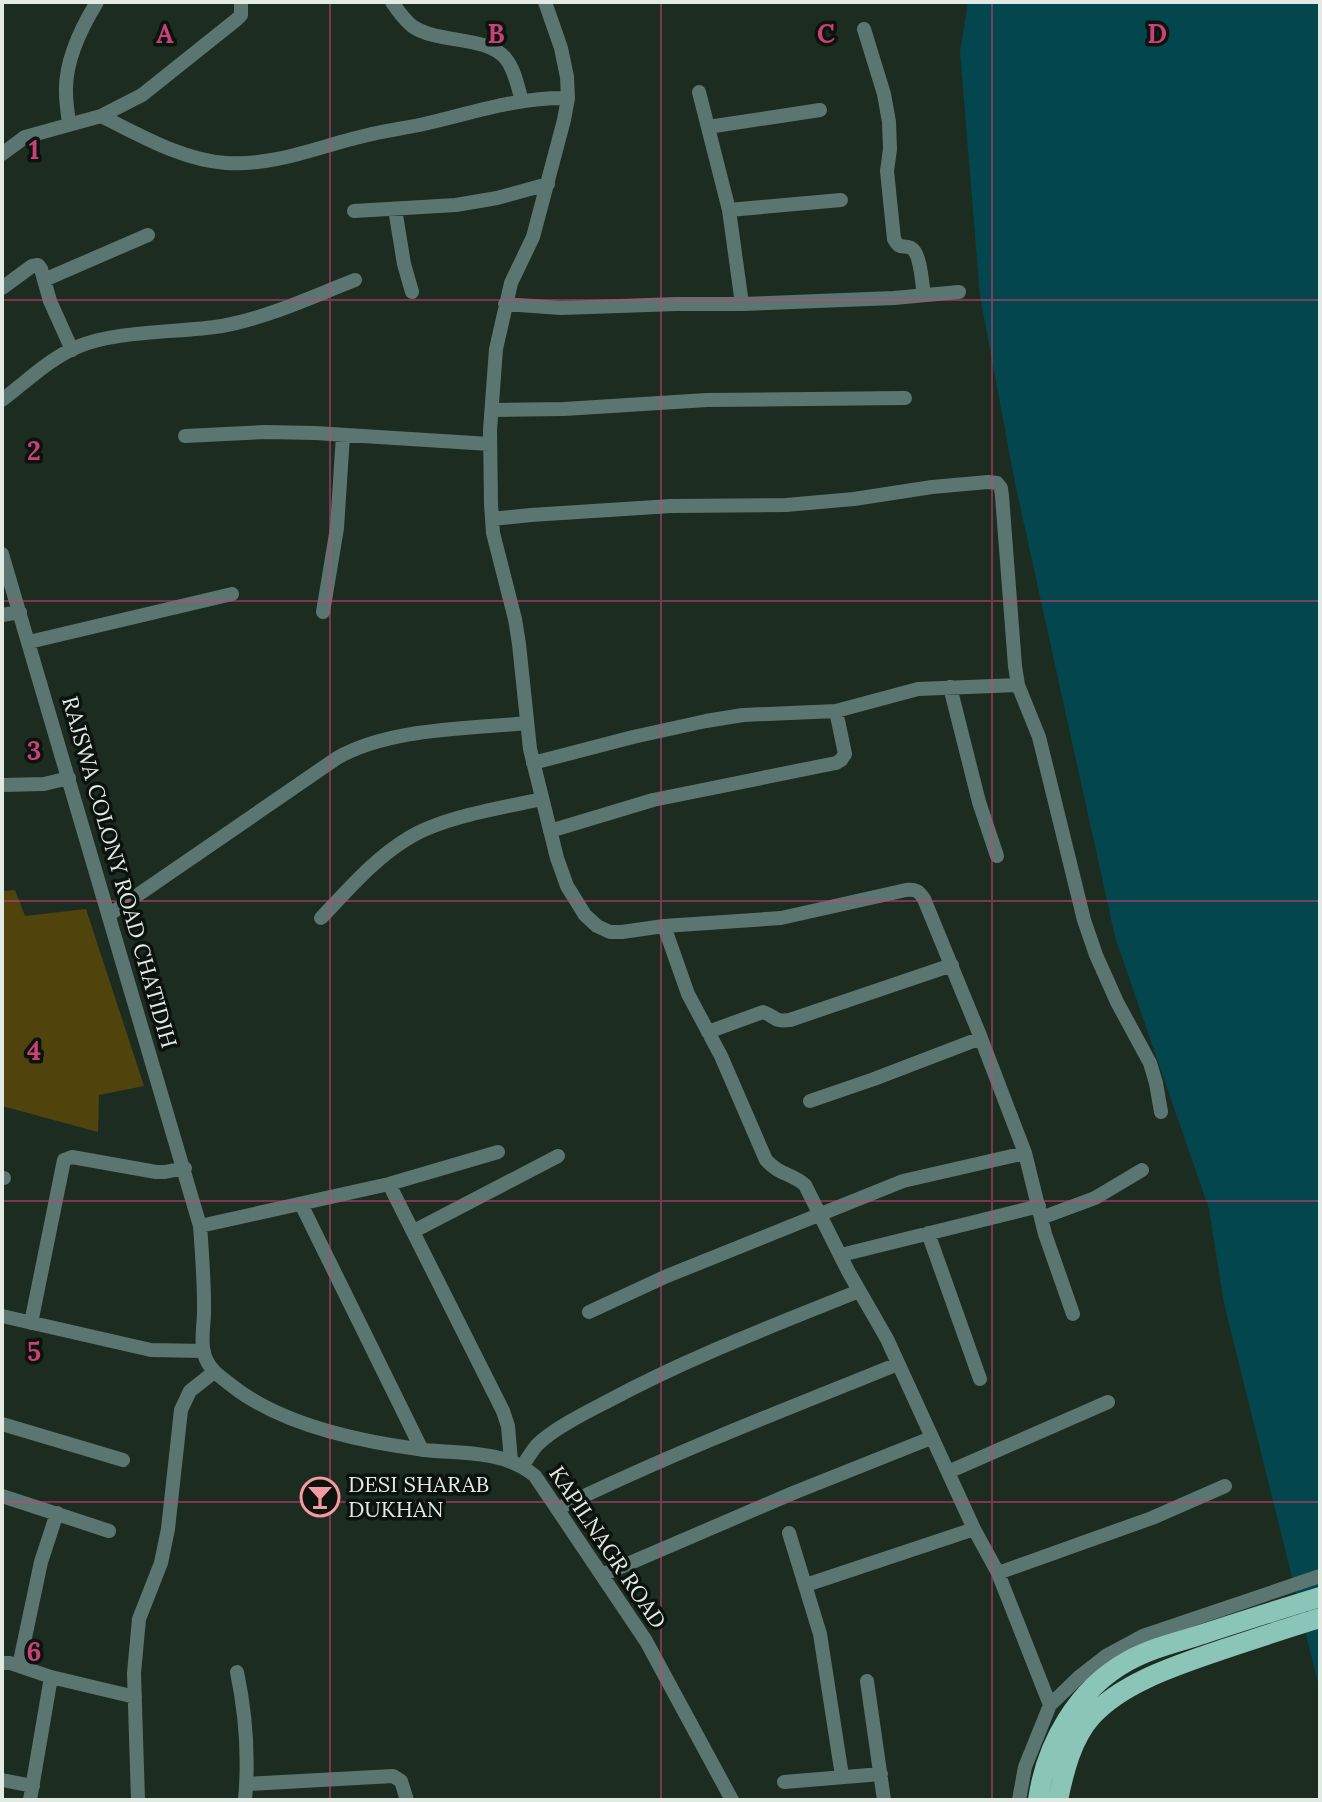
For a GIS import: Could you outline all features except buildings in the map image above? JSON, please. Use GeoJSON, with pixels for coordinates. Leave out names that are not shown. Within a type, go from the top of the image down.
{"type":"FeatureCollection","features":[{"type":"Feature","properties":{"kind":"main road"},"geometry":{"type":"LineString","coordinates":[[1058,1800],[1074,1743],[1090,1718],[1108,1701],[1148,1678],[1320,1597]]}},
{"type":"Feature","properties":{"kind":"main road"},"geometry":{"type":"LineString","coordinates":[[1038,1800],[1053,1745],[1072,1710],[1128,1661],[1164,1646],[1263,1625],[1320,1618]]}},
{"type":"Feature","properties":{"kind":"street"},"geometry":{"type":"LineString","coordinates":[[69,124],[68,70],[76,43],[97,2]]}},
{"type":"Feature","properties":{"kind":"street"},"geometry":{"type":"LineString","coordinates":[[2,154],[25,137],[101,116],[142,95],[236,20],[241,15],[241,2]]}},
{"type":"Feature","properties":{"kind":"street"},"geometry":{"type":"LineString","coordinates":[[392,2],[413,27],[427,34],[484,46],[506,58],[522,101]]}},
{"type":"Feature","properties":{"kind":"street"},"geometry":{"type":"LineString","coordinates":[[545,2],[561,48],[568,98],[533,237],[511,283],[505,304],[496,349],[490,444],[493,533],[515,619],[533,763],[567,886],[585,915],[610,932],[781,918],[913,890],[919,892],[952,965],[1025,1153],[1055,1266],[1073,1314]]}},
{"type":"Feature","properties":{"kind":"street"},"geometry":{"type":"LineString","coordinates":[[864,29],[884,94],[889,122],[887,171],[894,239],[897,245],[911,248],[917,254],[924,295]]}},
{"type":"Feature","properties":{"kind":"street"},"geometry":{"type":"LineString","coordinates":[[699,92],[729,210],[742,304]]}},
{"type":"Feature","properties":{"kind":"street"},"geometry":{"type":"LineString","coordinates":[[101,116],[188,155],[224,163],[258,163],[291,157],[368,134],[522,101],[568,98]]}},
{"type":"Feature","properties":{"kind":"street"},"geometry":{"type":"LineString","coordinates":[[708,127],[820,110]]}},
{"type":"Feature","properties":{"kind":"street"},"geometry":{"type":"LineString","coordinates":[[354,211],[456,205],[548,184]]}},
{"type":"Feature","properties":{"kind":"street"},"geometry":{"type":"LineString","coordinates":[[729,210],[841,200]]}},
{"type":"Feature","properties":{"kind":"street"},"geometry":{"type":"LineString","coordinates":[[395,209],[412,292]]}},
{"type":"Feature","properties":{"kind":"street"},"geometry":{"type":"LineString","coordinates":[[44,280],[148,235]]}},
{"type":"Feature","properties":{"kind":"street"},"geometry":{"type":"LineString","coordinates":[[2,288],[38,265],[72,350]]}},
{"type":"Feature","properties":{"kind":"street"},"geometry":{"type":"LineString","coordinates":[[2,400],[60,356],[94,342],[251,319],[355,280]]}},
{"type":"Feature","properties":{"kind":"street"},"geometry":{"type":"LineString","coordinates":[[505,304],[561,308],[824,302],[959,292]]}},
{"type":"Feature","properties":{"kind":"street"},"geometry":{"type":"LineString","coordinates":[[492,410],[577,409],[707,400],[905,398]]}},
{"type":"Feature","properties":{"kind":"street"},"geometry":{"type":"LineString","coordinates":[[185,436],[265,432],[490,444]]}},
{"type":"Feature","properties":{"kind":"street"},"geometry":{"type":"LineString","coordinates":[[323,612],[337,528],[343,435]]}},
{"type":"Feature","properties":{"kind":"street"},"geometry":{"type":"LineString","coordinates":[[492,519],[671,506],[786,505],[932,487],[997,483],[1002,496],[1018,685],[1039,737],[1084,920],[1117,1002],[1150,1063],[1161,1112]]}},
{"type":"Feature","properties":{"kind":"street","name":"RAJSWA COLONY ROAD CHATIDIH"},"geometry":{"type":"LineString","coordinates":[[2,554],[200,1226]]}},
{"type":"Feature","properties":{"kind":"street"},"geometry":{"type":"LineString","coordinates":[[29,642],[232,594]]}},
{"type":"Feature","properties":{"kind":"street"},"geometry":{"type":"LineString","coordinates":[[2,615],[20,612]]}},
{"type":"Feature","properties":{"kind":"street"},"geometry":{"type":"LineString","coordinates":[[533,763],[633,737],[743,715],[836,711],[918,689],[1018,685]]}},
{"type":"Feature","properties":{"kind":"street"},"geometry":{"type":"LineString","coordinates":[[950,687],[979,802],[997,856]]}},
{"type":"Feature","properties":{"kind":"street"},"geometry":{"type":"LineString","coordinates":[[550,831],[653,800],[836,763],[845,754],[836,711]]}},
{"type":"Feature","properties":{"kind":"street"},"geometry":{"type":"LineString","coordinates":[[110,914],[355,748],[403,735],[527,723]]}},
{"type":"Feature","properties":{"kind":"street"},"geometry":{"type":"LineString","coordinates":[[2,785],[44,784],[69,778]]}},
{"type":"Feature","properties":{"kind":"street"},"geometry":{"type":"LineString","coordinates":[[321,918],[378,860],[408,838],[439,824],[542,799]]}},
{"type":"Feature","properties":{"kind":"street"},"geometry":{"type":"LineString","coordinates":[[664,926],[688,994],[726,1067],[766,1160],[782,1174],[805,1185],[887,1339],[974,1529],[998,1573],[1050,1705]]}},
{"type":"Feature","properties":{"kind":"street"},"geometry":{"type":"LineString","coordinates":[[708,1032],[763,1012],[774,1020],[790,1020],[952,965]]}},
{"type":"Feature","properties":{"kind":"street"},"geometry":{"type":"LineString","coordinates":[[810,1101],[981,1038]]}},
{"type":"Feature","properties":{"kind":"street"},"geometry":{"type":"LineString","coordinates":[[498,1152],[389,1184],[200,1226],[204,1351],[214,1372],[242,1394],[305,1425],[422,1450],[482,1455],[517,1463]]}},
{"type":"Feature","properties":{"kind":"street"},"geometry":{"type":"LineString","coordinates":[[589,1312],[667,1276],[903,1181],[1025,1153]]}},
{"type":"Feature","properties":{"kind":"street"},"geometry":{"type":"LineString","coordinates":[[414,1231],[558,1156]]}},
{"type":"Feature","properties":{"kind":"street"},"geometry":{"type":"LineString","coordinates":[[31,1323],[64,1160],[72,1157],[156,1172],[185,1168]]}},
{"type":"Feature","properties":{"kind":"street"},"geometry":{"type":"LineString","coordinates":[[841,1255],[928,1233],[1040,1212],[1095,1198],[1142,1170]]}},
{"type":"Feature","properties":{"kind":"street"},"geometry":{"type":"LineString","coordinates":[[389,1184],[503,1411],[517,1463]]}},
{"type":"Feature","properties":{"kind":"street"},"geometry":{"type":"LineString","coordinates":[[301,1204],[422,1450]]}},
{"type":"Feature","properties":{"kind":"street"},"geometry":{"type":"LineString","coordinates":[[928,1233],[980,1379]]}},
{"type":"Feature","properties":{"kind":"street"},"geometry":{"type":"LineString","coordinates":[[517,1463],[592,1409],[643,1382],[859,1291]]}},
{"type":"Feature","properties":{"kind":"street"},"geometry":{"type":"LineString","coordinates":[[2,1316],[151,1350],[204,1351]]}},
{"type":"Feature","properties":{"kind":"street"},"geometry":{"type":"LineString","coordinates":[[557,1509],[713,1438],[898,1364]]}},
{"type":"Feature","properties":{"kind":"street"},"geometry":{"type":"LineString","coordinates":[[138,1800],[134,1673],[139,1619],[161,1563],[168,1529],[181,1410],[190,1391],[214,1372]]}},
{"type":"Feature","properties":{"kind":"street"},"geometry":{"type":"LineString","coordinates":[[948,1472],[1108,1402]]}},
{"type":"Feature","properties":{"kind":"street"},"geometry":{"type":"LineString","coordinates":[[2,1424],[123,1460]]}},
{"type":"Feature","properties":{"kind":"street"},"geometry":{"type":"LineString","coordinates":[[602,1575],[819,1482],[931,1438]]}},
{"type":"Feature","properties":{"kind":"street","name":"KAPILNAGR ROAD"},"geometry":{"type":"LineString","coordinates":[[517,1463],[535,1476],[646,1641],[732,1800]]}},
{"type":"Feature","properties":{"kind":"street"},"geometry":{"type":"LineString","coordinates":[[998,1573],[1152,1518],[1225,1486]]}},
{"type":"Feature","properties":{"kind":"street"},"geometry":{"type":"LineString","coordinates":[[2,1496],[109,1531]]}},
{"type":"Feature","properties":{"kind":"street"},"geometry":{"type":"LineString","coordinates":[[19,1666],[41,1562],[57,1513]]}},
{"type":"Feature","properties":{"kind":"street"},"geometry":{"type":"LineString","coordinates":[[806,1585],[974,1529]]}},
{"type":"Feature","properties":{"kind":"street"},"geometry":{"type":"LineString","coordinates":[[789,1533],[820,1634],[842,1776]]}},
{"type":"Feature","properties":{"kind":"street"},"geometry":{"type":"LineString","coordinates":[[1019,1800],[1025,1767],[1050,1705],[1106,1656],[1143,1636],[1320,1576]]}},
{"type":"Feature","properties":{"kind":"street"},"geometry":{"type":"LineString","coordinates":[[2,1663],[135,1697]]}},
{"type":"Feature","properties":{"kind":"street"},"geometry":{"type":"LineString","coordinates":[[237,1672],[245,1712],[248,1757],[245,1800]]}},
{"type":"Feature","properties":{"kind":"street"},"geometry":{"type":"LineString","coordinates":[[2,1780],[31,1793],[51,1677]]}},
{"type":"Feature","properties":{"kind":"street"},"geometry":{"type":"LineString","coordinates":[[867,1681],[884,1800]]}},
{"type":"Feature","properties":{"kind":"street"},"geometry":{"type":"LineString","coordinates":[[784,1782],[881,1774]]}},
{"type":"Feature","properties":{"kind":"street"},"geometry":{"type":"LineString","coordinates":[[247,1784],[393,1776],[401,1781],[407,1800]]}},
{"type":"Feature","properties":{"kind":"shaded area"},"geometry":{"type":"Polygon","coordinates":[[[15,890],[25,916],[86,909],[144,1086],[99,1095],[98,1132],[2,1106],[2,891],[15,890]]]}},
{"type":"Feature","properties":{"kind":"water"},"geometry":{"type":"Polygon","coordinates":[[[968,2],[1320,2],[1320,1691],[1224,1303],[1209,1209],[1115,937],[1015,483],[980,296],[960,52],[968,2]]]}},
{"type":"Feature","properties":{"kind":"place","name":"DESI SHARAB DUKHAN"},"geometry":{"type":"Point","coordinates":[320,1497]}}]}
